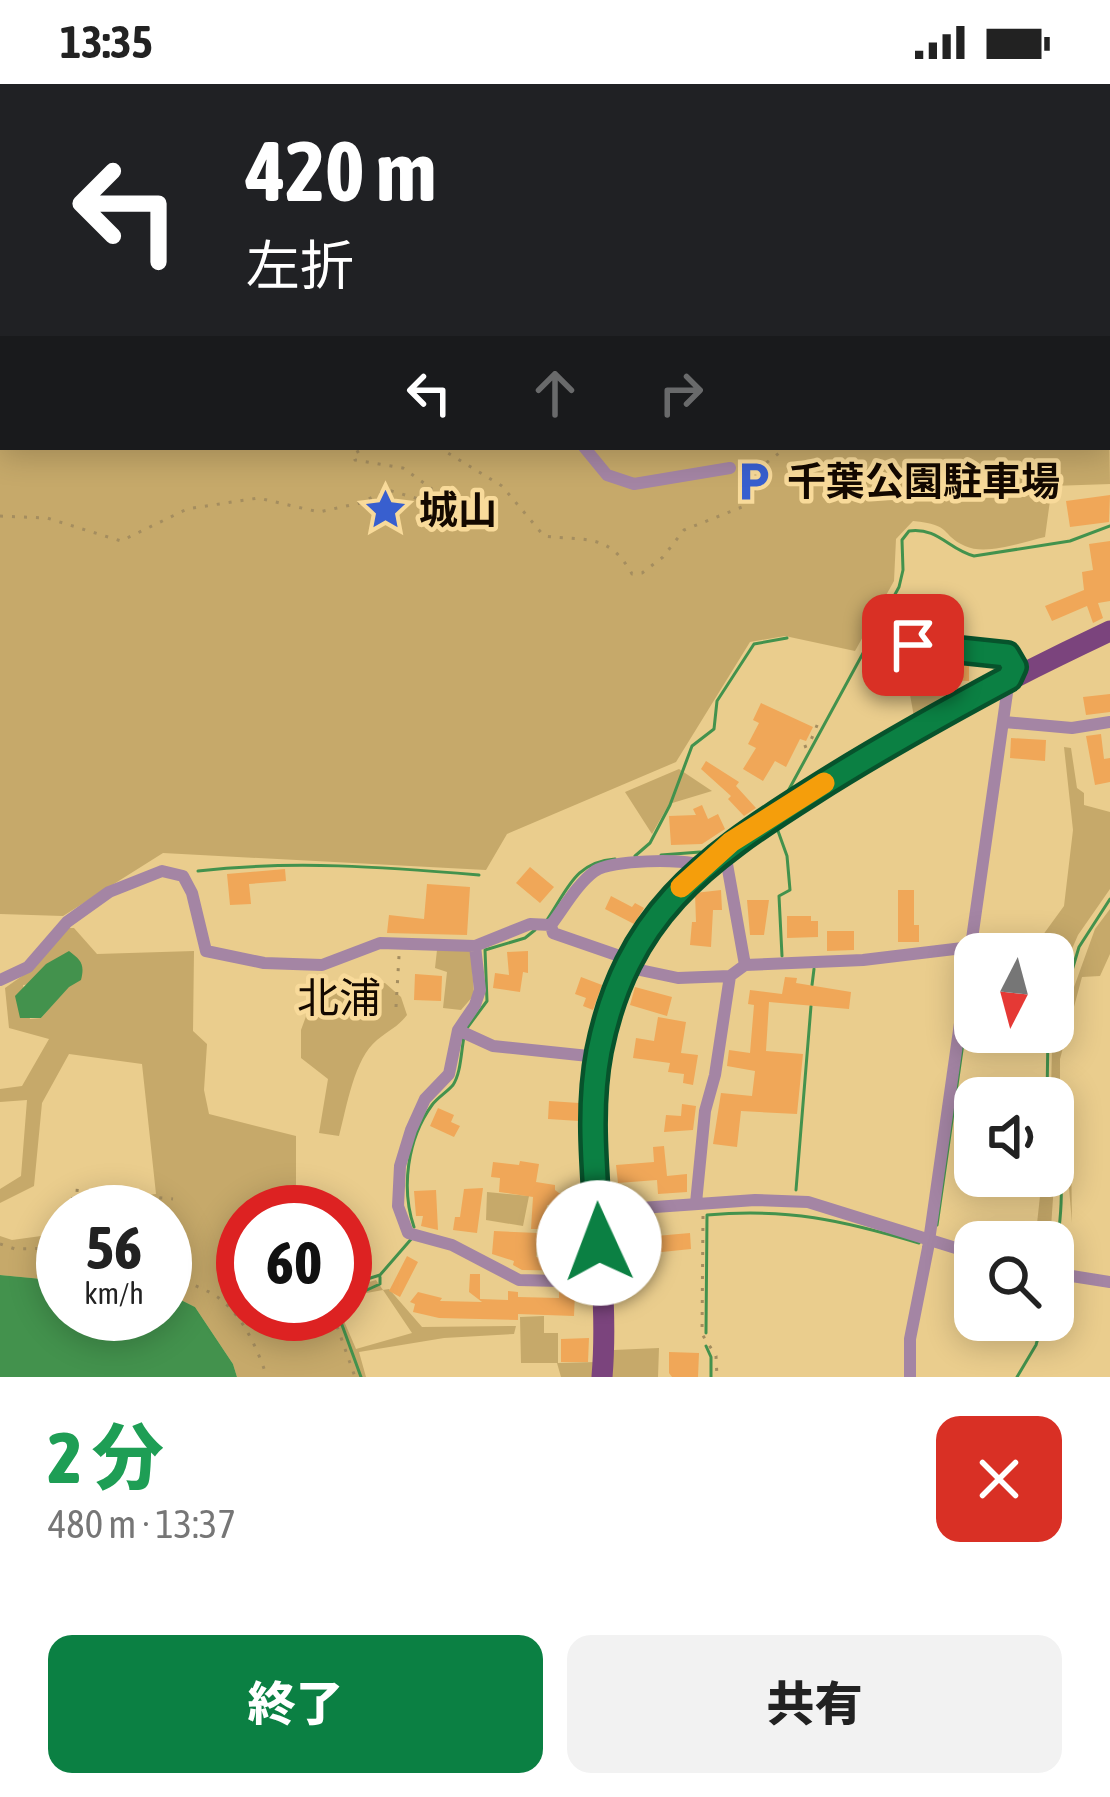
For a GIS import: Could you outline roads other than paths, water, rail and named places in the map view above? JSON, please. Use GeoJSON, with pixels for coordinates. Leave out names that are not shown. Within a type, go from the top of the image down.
{"type":"FeatureCollection","features":[{"type":"Feature","properties":{"kind":"main road"},"geometry":{"type":"LineString","coordinates":[[602,1377],[593,1126],[598,1057],[608,1013],[674,894],[709,860],[847,769],[1009,678],[1110,631]]}},
{"type":"Feature","properties":{"kind":"street"},"geometry":{"type":"LineString","coordinates":[[586,450],[607,476],[634,484],[730,468]]}},
{"type":"Feature","properties":{"kind":"street"},"geometry":{"type":"LineString","coordinates":[[973,933],[1009,678]]}},
{"type":"Feature","properties":{"kind":"street"},"geometry":{"type":"LineString","coordinates":[[1004,722],[1072,728],[1110,722]]}},
{"type":"Feature","properties":{"kind":"street"},"geometry":{"type":"LineString","coordinates":[[551,925],[596,871],[608,866],[709,860],[727,864],[745,965]]}},
{"type":"Feature","properties":{"kind":"street"},"geometry":{"type":"LineString","coordinates":[[0,980],[28,967],[67,922],[109,892],[162,871],[183,877],[192,893],[206,952],[264,963],[322,965],[380,943],[475,946],[530,924],[551,925]]}},
{"type":"Feature","properties":{"kind":"street"},"geometry":{"type":"LineString","coordinates":[[551,925],[553,933],[678,978],[730,976],[745,965],[862,961],[954,948]]}},
{"type":"Feature","properties":{"kind":"street"},"geometry":{"type":"LineString","coordinates":[[475,946],[480,990],[449,1074],[425,1100],[400,1166],[398,1206],[414,1235],[452,1246],[519,1280],[600,1282]]}},
{"type":"Feature","properties":{"kind":"street"},"geometry":{"type":"LineString","coordinates":[[700,1203],[705,1111],[730,976]]}},
{"type":"Feature","properties":{"kind":"street"},"geometry":{"type":"LineString","coordinates":[[464,1034],[493,1046],[598,1057]]}},
{"type":"Feature","properties":{"kind":"street"},"geometry":{"type":"LineString","coordinates":[[910,1377],[910,1339],[955,1053]]}},
{"type":"Feature","properties":{"kind":"street"},"geometry":{"type":"LineString","coordinates":[[598,1211],[700,1203],[808,1202],[954,1246]]}},
{"type":"Feature","properties":{"kind":"street"},"geometry":{"type":"LineString","coordinates":[[1074,1276],[1110,1282]]}},
{"type":"Feature","properties":{"kind":"lane"},"geometry":{"type":"LineString","coordinates":[[913,645],[1007,655],[1014,667],[1009,678]]}},
{"type":"Feature","properties":{"kind":"waterway"},"geometry":{"type":"LineString","coordinates":[[787,793],[899,587],[902,540],[909,531],[928,532],[974,556],[1070,541],[1110,526]]}},
{"type":"Feature","properties":{"kind":"waterway"},"geometry":{"type":"LineString","coordinates":[[635,856],[650,843],[670,805],[692,746],[714,729],[717,701],[754,644],[787,638]]}},
{"type":"Feature","properties":{"kind":"waterway"},"geometry":{"type":"LineString","coordinates":[[778,831],[787,856],[790,890],[779,896],[782,956]]}},
{"type":"Feature","properties":{"kind":"waterway"},"geometry":{"type":"LineString","coordinates":[[661,855],[700,852]]}},
{"type":"Feature","properties":{"kind":"waterway"},"geometry":{"type":"LineString","coordinates":[[547,920],[581,871],[615,859]]}},
{"type":"Feature","properties":{"kind":"waterway"},"geometry":{"type":"LineString","coordinates":[[198,871],[303,865],[479,875]]}},
{"type":"Feature","properties":{"kind":"waterway"},"geometry":{"type":"LineString","coordinates":[[1074,964],[1079,947],[1110,899]]}},
{"type":"Feature","properties":{"kind":"waterway"},"geometry":{"type":"LineString","coordinates":[[467,1028],[487,1001],[485,950],[525,938],[535,930]]}},
{"type":"Feature","properties":{"kind":"waterway"},"geometry":{"type":"LineString","coordinates":[[812,985],[814,969]]}},
{"type":"Feature","properties":{"kind":"waterway"},"geometry":{"type":"LineString","coordinates":[[796,1190],[811,1006]]}},
{"type":"Feature","properties":{"kind":"waterway"},"geometry":{"type":"LineString","coordinates":[[414,1227],[408,1197],[412,1149],[432,1105],[456,1080],[464,1037]]}},
{"type":"Feature","properties":{"kind":"waterway"},"geometry":{"type":"LineString","coordinates":[[937,1225],[962,1053]]}},
{"type":"Feature","properties":{"kind":"waterway"},"geometry":{"type":"LineString","coordinates":[[1047,1077],[1048,1053]]}},
{"type":"Feature","properties":{"kind":"waterway"},"geometry":{"type":"LineString","coordinates":[[1060,1221],[1061,1197]]}},
{"type":"Feature","properties":{"kind":"waterway"},"geometry":{"type":"LineString","coordinates":[[706,1333],[707,1215],[814,1218],[919,1243]]}},
{"type":"Feature","properties":{"kind":"waterway"},"geometry":{"type":"LineString","coordinates":[[372,1278],[380,1275],[413,1237]]}},
{"type":"Feature","properties":{"kind":"waterway"},"geometry":{"type":"LineString","coordinates":[[372,1288],[380,1284],[380,1277]]}},
{"type":"Feature","properties":{"kind":"waterway"},"geometry":{"type":"LineString","coordinates":[[348,1341],[361,1377]]}},
{"type":"Feature","properties":{"kind":"waterway"},"geometry":{"type":"LineString","coordinates":[[1017,1377],[1037,1341]]}},
{"type":"Feature","properties":{"kind":"waterway"},"geometry":{"type":"LineString","coordinates":[[706,1346],[711,1377]]}},
{"type":"Feature","properties":{"kind":"place","name":"千葉公園駐車場"},"geometry":{"type":"Point","coordinates":[753,481]}},
{"type":"Feature","properties":{"kind":"place","name":"城山"},"geometry":{"type":"Point","coordinates":[385,510]}},
{"type":"Feature","properties":{"kind":"district","name":"北浦"},"geometry":{"type":"Point","coordinates":[339,998]}}]}
